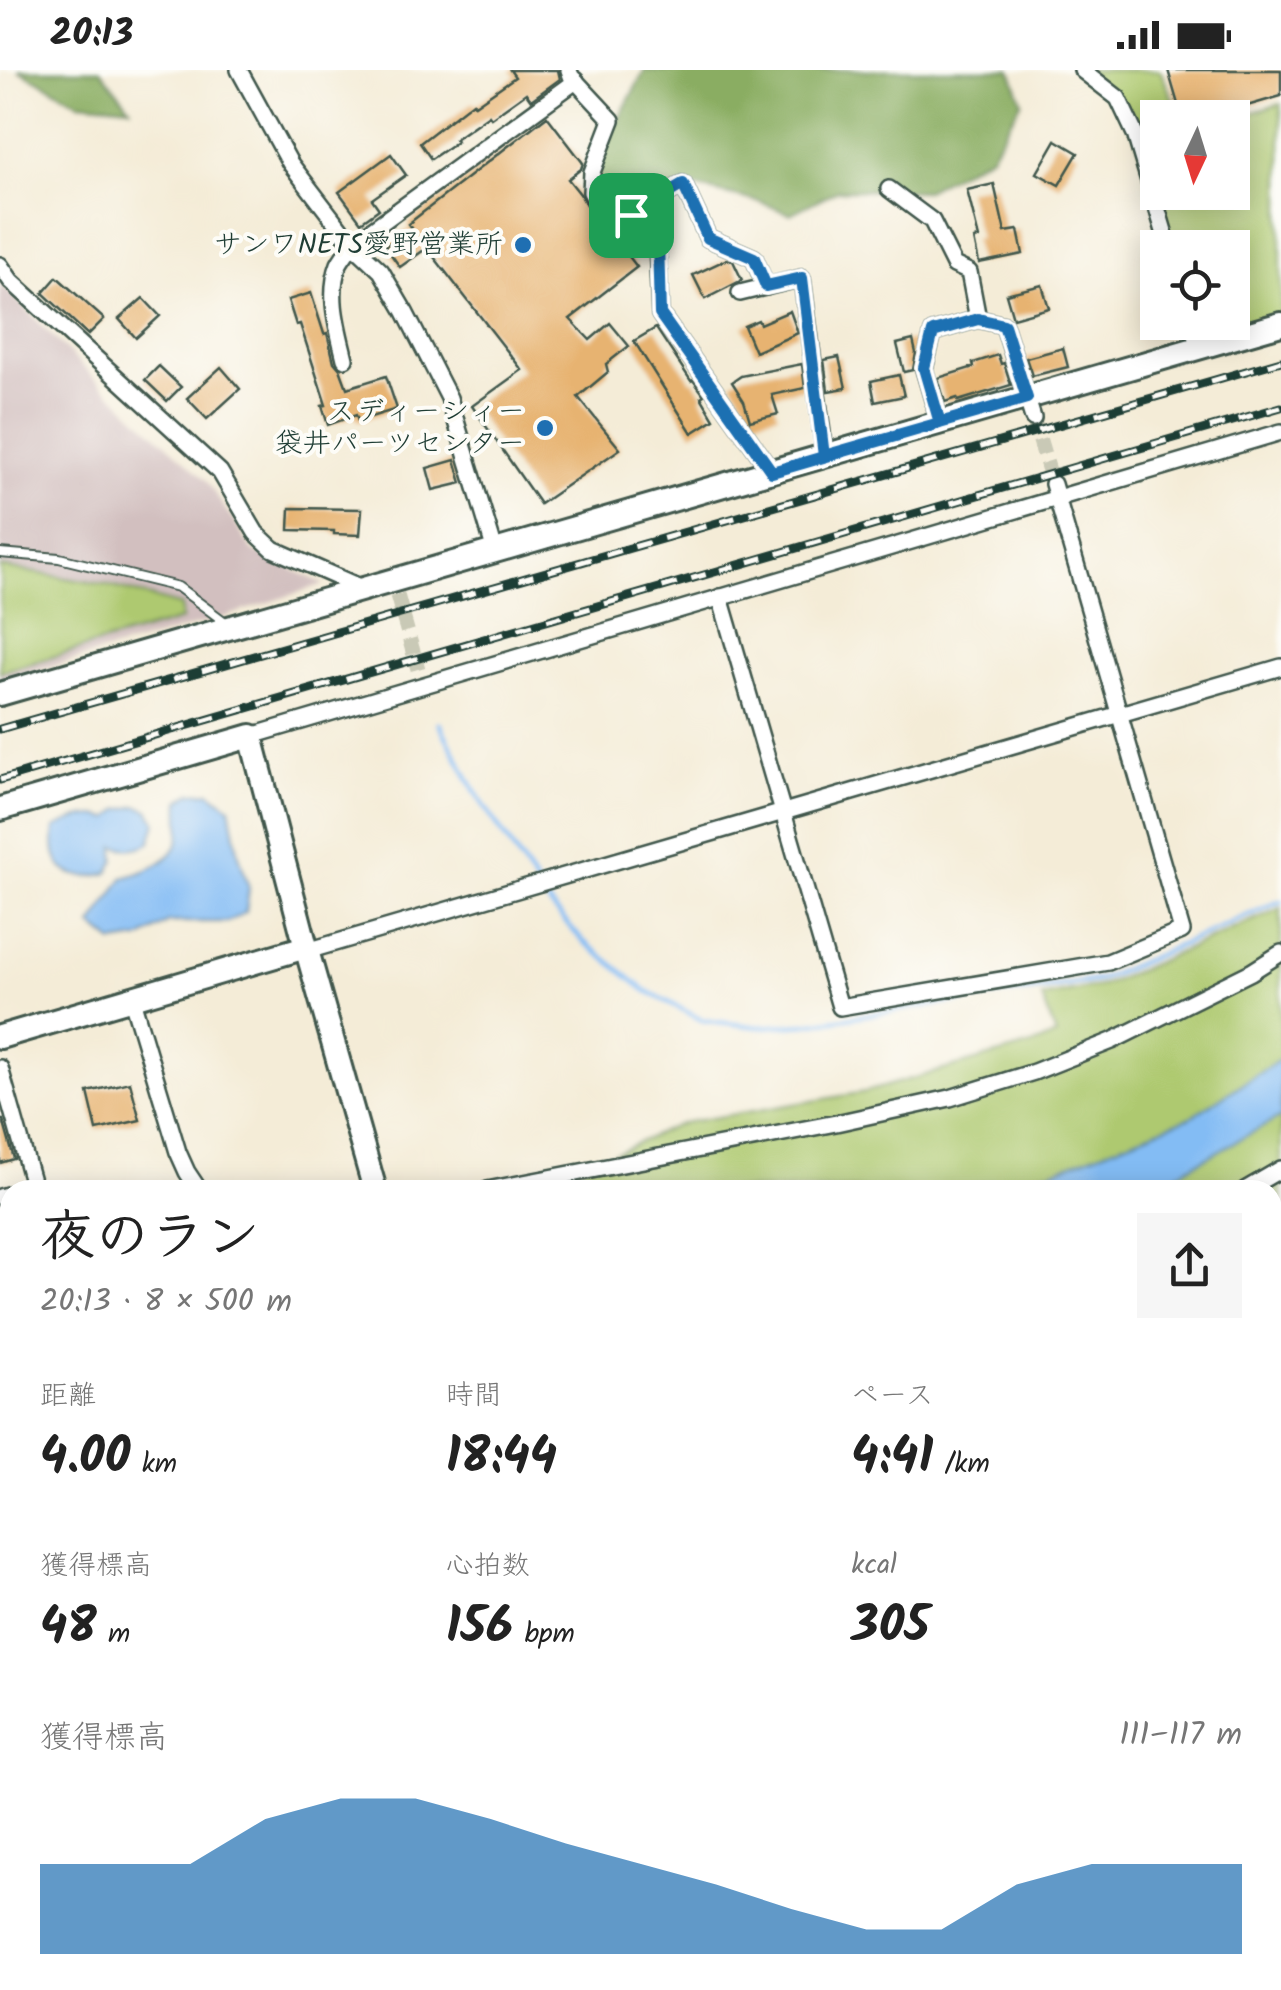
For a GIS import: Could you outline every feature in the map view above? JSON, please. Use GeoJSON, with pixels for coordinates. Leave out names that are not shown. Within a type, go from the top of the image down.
{"type":"FeatureCollection","features":[{"type":"Feature","properties":{"kind":"street"},"geometry":{"type":"LineString","coordinates":[[240,70],[290,163],[352,244],[380,271],[405,312],[449,398],[495,552]]}},
{"type":"Feature","properties":{"kind":"street"},"geometry":{"type":"LineString","coordinates":[[1082,70],[1118,98],[1135,134],[1163,230]]}},
{"type":"Feature","properties":{"kind":"street"},"geometry":{"type":"LineString","coordinates":[[346,359],[334,314],[335,285],[339,263],[352,244],[573,76],[612,120],[592,172],[591,192],[600,208],[611,216],[631,215],[683,184],[708,238],[754,258],[766,286]]}},
{"type":"Feature","properties":{"kind":"street"},"geometry":{"type":"LineString","coordinates":[[889,189],[932,221],[954,265],[969,272],[978,319]]}},
{"type":"Feature","properties":{"kind":"street"},"geometry":{"type":"LineString","coordinates":[[631,215],[648,224],[658,241],[660,314],[772,472]]}},
{"type":"Feature","properties":{"kind":"street"},"geometry":{"type":"LineString","coordinates":[[0,265],[11,281],[220,472],[256,533],[273,549],[364,589]]}},
{"type":"Feature","properties":{"kind":"street"},"geometry":{"type":"LineString","coordinates":[[740,293],[802,278],[824,456]]}},
{"type":"Feature","properties":{"kind":"street"},"geometry":{"type":"LineString","coordinates":[[940,423],[924,368],[933,332],[978,319],[1004,325],[1030,408]]}},
{"type":"Feature","properties":{"kind":"street"},"geometry":{"type":"LineString","coordinates":[[0,694],[364,589],[395,588],[495,552],[940,423],[1030,408],[1198,348],[1281,324]]}},
{"type":"Feature","properties":{"kind":"street"},"geometry":{"type":"LineString","coordinates":[[1196,340],[1198,348]]}},
{"type":"Feature","properties":{"kind":"street"},"geometry":{"type":"LineString","coordinates":[[0,809],[250,736],[421,677],[720,598],[1055,491],[1281,432]]}},
{"type":"Feature","properties":{"kind":"street"},"geometry":{"type":"LineString","coordinates":[[720,598],[840,1007],[1108,962],[1182,931],[1055,491]]}},
{"type":"Feature","properties":{"kind":"street"},"geometry":{"type":"LineString","coordinates":[[0,1037],[1281,667]]}},
{"type":"Feature","properties":{"kind":"street"},"geometry":{"type":"LineString","coordinates":[[250,736],[372,1180]]}},
{"type":"Feature","properties":{"kind":"street"},"geometry":{"type":"LineString","coordinates":[[539,1180],[950,1098],[1034,1072],[1112,1041],[1281,953]]}},
{"type":"Feature","properties":{"kind":"street"},"geometry":{"type":"LineString","coordinates":[[132,1000],[178,1152],[192,1180]]}},
{"type":"Feature","properties":{"kind":"street"},"geometry":{"type":"LineString","coordinates":[[0,1068],[32,1180]]}},
{"type":"Feature","properties":{"kind":"lane"},"geometry":{"type":"LineString","coordinates":[[0,553],[59,558],[178,588],[219,619],[236,626]]}},
{"type":"Feature","properties":{"kind":"shaded area"},"geometry":{"type":"Polygon","coordinates":[[[0,283],[93,377],[206,480],[253,551],[324,584],[219,619],[0,681],[0,283]]]}},
{"type":"Feature","properties":{"kind":"green space"},"geometry":{"type":"Polygon","coordinates":[[[18,70],[100,70],[130,107],[79,102],[18,70]]]}},
{"type":"Feature","properties":{"kind":"green space"},"geometry":{"type":"Polygon","coordinates":[[[645,70],[1011,70],[1022,101],[991,155],[924,191],[838,190],[790,214],[760,202],[683,184],[624,215],[595,199],[597,159],[645,70]]]}},
{"type":"Feature","properties":{"kind":"green space"},"geometry":{"type":"Polygon","coordinates":[[[1078,70],[1160,70],[1173,100],[1140,100],[1140,151],[1135,134],[1111,92],[1078,70]]]}},
{"type":"Feature","properties":{"kind":"green space"},"geometry":{"type":"Polygon","coordinates":[[[1281,104],[1281,324],[1250,331],[1250,230],[1164,230],[1158,210],[1250,210],[1250,113],[1281,104]]]}},
{"type":"Feature","properties":{"kind":"green space"},"geometry":{"type":"Polygon","coordinates":[[[0,567],[108,585],[181,606],[181,620],[0,672],[0,567]]]}},
{"type":"Feature","properties":{"kind":"green space"},"geometry":{"type":"Polygon","coordinates":[[[1281,908],[1281,1180],[555,1180],[682,1123],[865,1092],[1039,1043],[1056,1035],[1042,997],[1104,985],[1281,908]]]}},
{"type":"Feature","properties":{"kind":"water"},"geometry":{"type":"Polygon","coordinates":[[[210,792],[230,807],[249,888],[246,912],[227,922],[169,922],[139,939],[114,943],[92,925],[123,878],[150,869],[173,851],[180,834],[180,801],[191,793],[210,792]]]}},
{"type":"Feature","properties":{"kind":"water"},"geometry":{"type":"Polygon","coordinates":[[[138,806],[149,810],[156,822],[150,843],[133,848],[115,846],[115,860],[108,873],[95,876],[73,874],[59,863],[55,828],[88,816],[109,819],[119,810],[138,806]]]}},
{"type":"Feature","properties":{"kind":"water"},"geometry":{"type":"Polygon","coordinates":[[[1281,1059],[1281,1117],[1164,1180],[1004,1180],[1050,1172],[1191,1117],[1281,1059]]]}},
{"type":"Feature","properties":{"kind":"building"},"geometry":{"type":"Polygon","coordinates":[[[510,70],[558,70],[560,79],[531,100],[526,93],[491,118],[489,115],[431,159],[420,143],[473,102],[475,105],[515,77],[510,70]]]}},
{"type":"Feature","properties":{"kind":"building"},"geometry":{"type":"Polygon","coordinates":[[[1168,70],[1281,70],[1281,96],[1250,105],[1250,100],[1177,100],[1168,70]]]}},
{"type":"Feature","properties":{"kind":"building","name":"サンワNETS愛野営業所"},"geometry":{"type":"Polygon","coordinates":[[[547,116],[583,163],[568,179],[591,214],[605,225],[637,267],[570,319],[590,340],[610,323],[629,346],[606,364],[608,372],[578,397],[620,449],[540,504],[472,406],[522,370],[427,248],[400,267],[385,246],[547,116]]]}},
{"type":"Feature","properties":{"kind":"building"},"geometry":{"type":"Polygon","coordinates":[[[1056,140],[1078,153],[1059,185],[1037,173],[1056,140]]]}},
{"type":"Feature","properties":{"kind":"building"},"geometry":{"type":"Polygon","coordinates":[[[391,154],[406,175],[372,199],[379,209],[361,222],[339,192],[391,154]]]}},
{"type":"Feature","properties":{"kind":"building"},"geometry":{"type":"Polygon","coordinates":[[[994,184],[1005,232],[1018,230],[1023,254],[979,263],[974,239],[979,238],[967,190],[994,184]]]}},
{"type":"Feature","properties":{"kind":"building"},"geometry":{"type":"Polygon","coordinates":[[[727,259],[733,261],[742,280],[705,299],[693,275],[727,259]]]}},
{"type":"Feature","properties":{"kind":"building"},"geometry":{"type":"Polygon","coordinates":[[[57,277],[104,319],[88,335],[43,293],[57,277]]]}},
{"type":"Feature","properties":{"kind":"building"},"geometry":{"type":"Polygon","coordinates":[[[1042,285],[1049,308],[1013,318],[1006,294],[1042,285]]]}},
{"type":"Feature","properties":{"kind":"building"},"geometry":{"type":"Polygon","coordinates":[[[311,293],[347,388],[386,376],[397,409],[358,421],[356,415],[328,425],[322,406],[326,405],[300,324],[296,325],[288,300],[311,293]]]}},
{"type":"Feature","properties":{"kind":"building"},"geometry":{"type":"Polygon","coordinates":[[[143,298],[160,316],[136,338],[119,319],[143,298]]]}},
{"type":"Feature","properties":{"kind":"building"},"geometry":{"type":"Polygon","coordinates":[[[790,311],[798,333],[755,352],[744,326],[758,320],[760,324],[790,311]]]}},
{"type":"Feature","properties":{"kind":"building"},"geometry":{"type":"Polygon","coordinates":[[[656,328],[704,395],[701,397],[714,419],[692,433],[634,341],[656,328]]]}},
{"type":"Feature","properties":{"kind":"building"},"geometry":{"type":"Polygon","coordinates":[[[913,340],[913,370],[904,372],[897,344],[913,340]]]}},
{"type":"Feature","properties":{"kind":"building"},"geometry":{"type":"Polygon","coordinates":[[[1063,348],[1068,367],[1032,376],[1026,358],[1063,348]]]}},
{"type":"Feature","properties":{"kind":"building"},"geometry":{"type":"Polygon","coordinates":[[[998,355],[1011,385],[945,402],[938,378],[998,355]]]}},
{"type":"Feature","properties":{"kind":"building"},"geometry":{"type":"Polygon","coordinates":[[[839,357],[846,388],[828,391],[824,360],[839,357]]]}},
{"type":"Feature","properties":{"kind":"building"},"geometry":{"type":"Polygon","coordinates":[[[802,364],[805,388],[772,395],[778,414],[750,421],[732,382],[741,376],[802,364]]]}},
{"type":"Feature","properties":{"kind":"building"},"geometry":{"type":"Polygon","coordinates":[[[159,366],[181,387],[167,401],[145,380],[159,366]]]}},
{"type":"Feature","properties":{"kind":"building"},"geometry":{"type":"Polygon","coordinates":[[[221,367],[240,389],[207,419],[187,398],[221,367]]]}},
{"type":"Feature","properties":{"kind":"building"},"geometry":{"type":"Polygon","coordinates":[[[899,375],[904,396],[875,402],[871,381],[899,375]]]}},
{"type":"Feature","properties":{"kind":"building"},"geometry":{"type":"Polygon","coordinates":[[[455,460],[462,483],[433,490],[427,468],[455,460]]]}},
{"type":"Feature","properties":{"kind":"building"},"geometry":{"type":"Polygon","coordinates":[[[290,508],[362,509],[360,535],[289,530],[290,508]]]}},
{"type":"Feature","properties":{"kind":"building"},"geometry":{"type":"Polygon","coordinates":[[[130,1082],[140,1120],[97,1130],[88,1092],[130,1082]]]}},
{"type":"Feature","properties":{"kind":"building"},"geometry":{"type":"Polygon","coordinates":[[[0,1120],[14,1159],[0,1163],[0,1120]]]}},
{"type":"Feature","properties":{"kind":"waterway"},"geometry":{"type":"LineString","coordinates":[[439,723],[477,795],[551,906],[583,941],[645,990],[702,1020],[759,1027],[806,1024],[1100,980],[1281,901]]}},
{"type":"Feature","properties":{"kind":"tunnel"},"geometry":{"type":"LineString","coordinates":[[1033,418],[1053,484]]}},
{"type":"Feature","properties":{"kind":"tunnel"},"geometry":{"type":"LineString","coordinates":[[397,595],[418,669]]}},
{"type":"Feature","properties":{"kind":"railway"},"geometry":{"type":"LineString","coordinates":[[0,729],[1281,361]]}},
{"type":"Feature","properties":{"kind":"railway"},"geometry":{"type":"LineString","coordinates":[[0,780],[1281,407]]}},
{"type":"Feature","properties":{"kind":"place","name":"サンワNETS愛野営業所"},"geometry":{"type":"Point","coordinates":[523,245]}},
{"type":"Feature","properties":{"kind":"place","name":"スディーシィー 袋井パーツセンター"},"geometry":{"type":"Point","coordinates":[545,428]}},
{"type":"Feature","properties":{"kind":"route"},"geometry":{"type":"LineString","coordinates":[[631,215],[648,224],[658,241],[660,314],[772,472],[940,423],[924,368],[933,332],[978,319],[1004,325],[1027,398],[824,456],[802,278],[766,286],[754,258],[708,238],[683,184],[631,215]]}}]}
